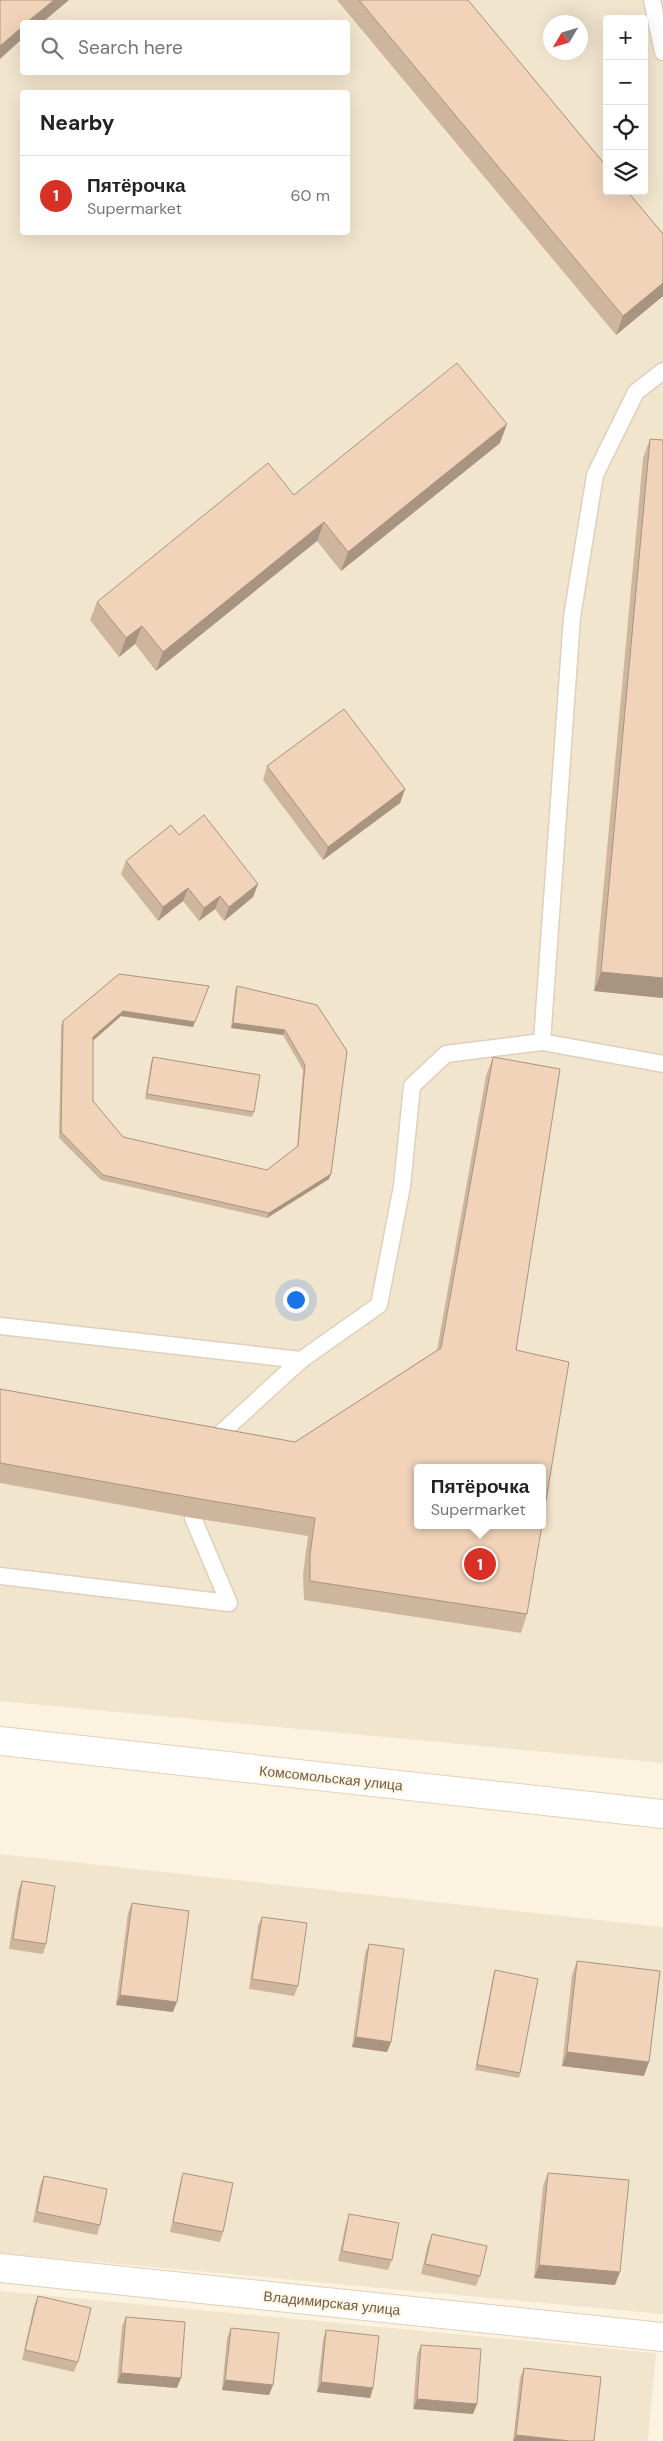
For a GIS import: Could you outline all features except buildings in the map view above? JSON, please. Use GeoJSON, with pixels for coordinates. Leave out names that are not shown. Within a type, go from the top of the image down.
{"type":"FeatureCollection","features":[{"type":"Feature","properties":{"kind":"main road","name":"Комсомольская улица"},"geometry":{"type":"LineString","coordinates":[[0,1741],[663,1814]]}},
{"type":"Feature","properties":{"kind":"main road","name":"Владимирская улица"},"geometry":{"type":"LineString","coordinates":[[0,2268],[663,2337]]}},
{"type":"Feature","properties":{"kind":"lane"},"geometry":{"type":"LineString","coordinates":[[652,0],[663,52]]}},
{"type":"Feature","properties":{"kind":"lane"},"geometry":{"type":"LineString","coordinates":[[542,1042],[572,617],[595,475],[636,392],[663,370]]}},
{"type":"Feature","properties":{"kind":"lane"},"geometry":{"type":"LineString","coordinates":[[206,1446],[301,1360],[379,1305],[402,1186],[412,1086],[446,1054],[542,1042],[663,1064]]}},
{"type":"Feature","properties":{"kind":"lane"},"geometry":{"type":"LineString","coordinates":[[0,1326],[301,1360]]}},
{"type":"Feature","properties":{"kind":"lane"},"geometry":{"type":"LineString","coordinates":[[0,1576],[228,1603],[193,1518]]}},
{"type":"Feature","properties":{"kind":"shaded area"},"geometry":{"type":"Polygon","coordinates":[[[0,0],[663,0],[663,1763],[0,1701],[0,0]]]}},
{"type":"Feature","properties":{"kind":"shaded area"},"geometry":{"type":"Polygon","coordinates":[[[0,1854],[663,1927],[663,2314],[0,2253],[0,1854]]]}},
{"type":"Feature","properties":{"kind":"shaded area"},"geometry":{"type":"Polygon","coordinates":[[[0,2291],[656,2353],[648,2441],[0,2441],[0,2291]]]}},
{"type":"Feature","properties":{"kind":"place","name":"Пятёрочка"},"geometry":{"type":"Point","coordinates":[480,1564]}}]}
